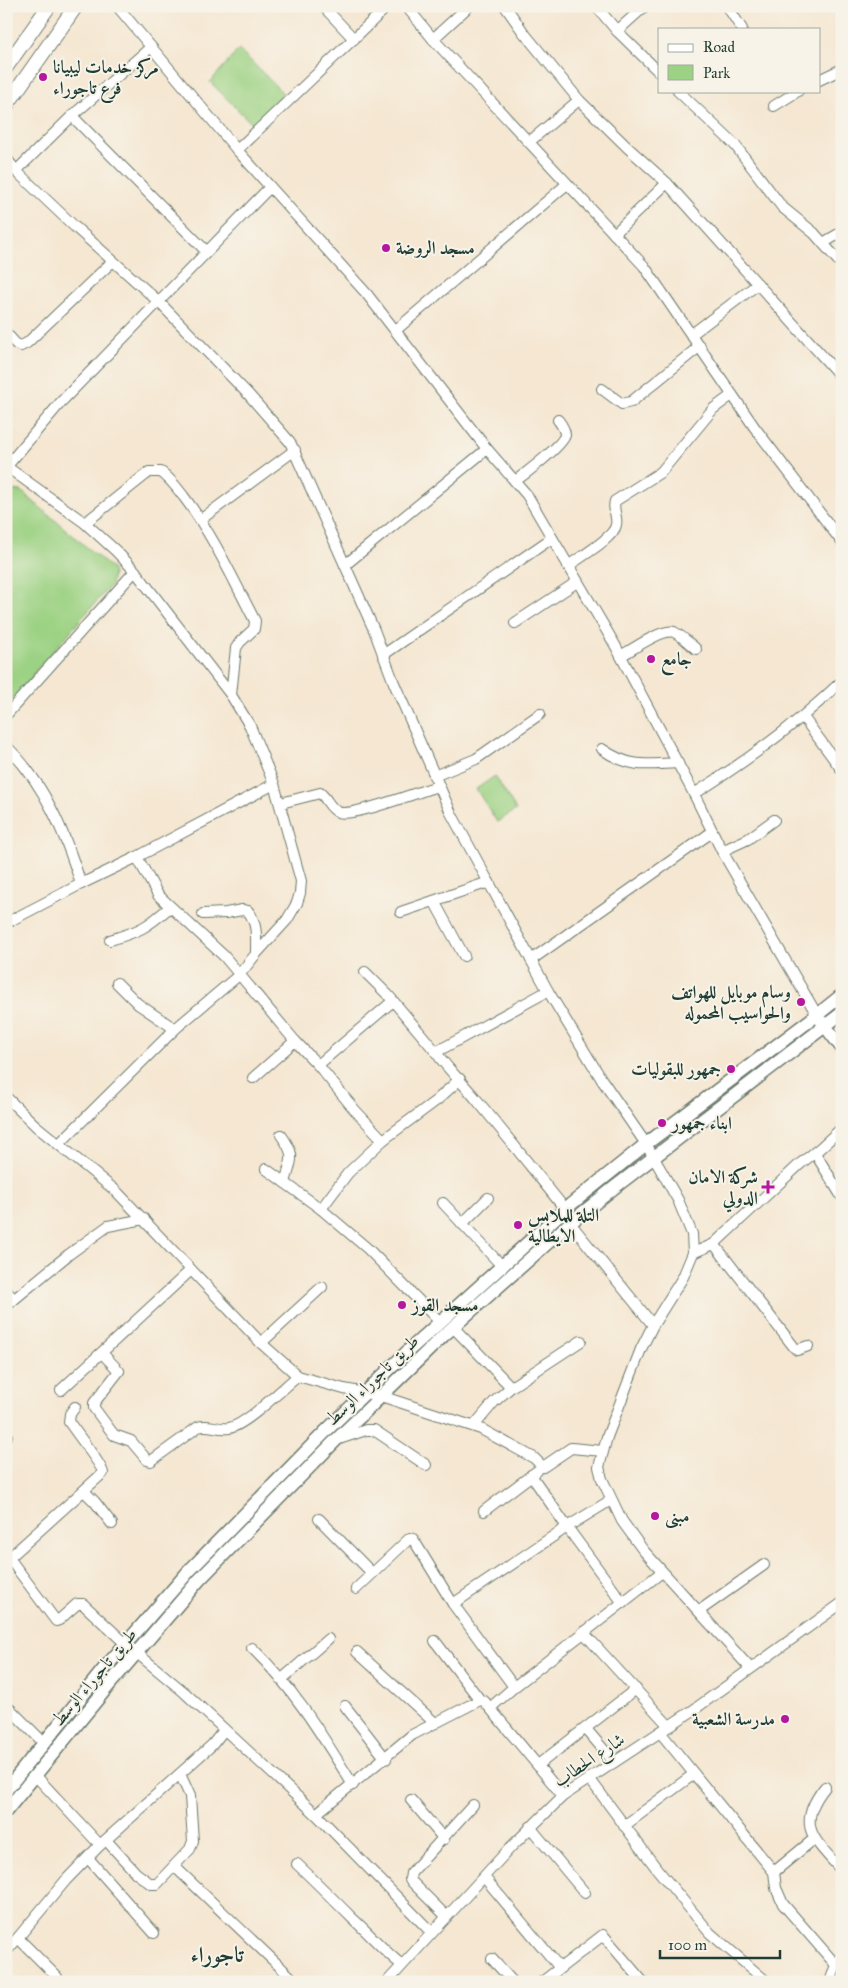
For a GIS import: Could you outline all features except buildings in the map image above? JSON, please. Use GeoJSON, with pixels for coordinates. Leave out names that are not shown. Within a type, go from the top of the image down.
{"type":"FeatureCollection","features":[{"type":"Feature","properties":{"kind":"highway"},"geometry":{"type":"LineString","coordinates":[[6,67],[49,6]]}},
{"type":"Feature","properties":{"kind":"highway"},"geometry":{"type":"LineString","coordinates":[[6,106],[76,6]]}},
{"type":"Feature","properties":{"kind":"main road"},"geometry":{"type":"LineString","coordinates":[[6,1790],[44,1743],[132,1648],[189,1571],[326,1431],[439,1321],[565,1209],[646,1144],[842,994]]}},
{"type":"Feature","properties":{"kind":"main road","name":"طريق تاجوراء الوسط"},"geometry":{"type":"LineString","coordinates":[[6,1811],[35,1776],[132,1648],[336,1440],[453,1327],[570,1223],[654,1156],[842,1014]]}},
{"type":"Feature","properties":{"kind":"main road"},"geometry":{"type":"LineString","coordinates":[[817,1015],[842,1048]]}},
{"type":"Feature","properties":{"kind":"street"},"geometry":{"type":"LineString","coordinates":[[117,6],[237,150],[338,262],[396,330],[486,449],[515,481],[535,508],[621,656],[722,851],[817,1015]]}},
{"type":"Feature","properties":{"kind":"street"},"geometry":{"type":"LineString","coordinates":[[323,6],[354,39]]}},
{"type":"Feature","properties":{"kind":"street"},"geometry":{"type":"LineString","coordinates":[[237,150],[328,61],[388,6]]}},
{"type":"Feature","properties":{"kind":"street"},"geometry":{"type":"LineString","coordinates":[[406,6],[433,39],[644,266],[776,456],[841,538]]}},
{"type":"Feature","properties":{"kind":"street"},"geometry":{"type":"LineString","coordinates":[[433,39],[469,6]]}},
{"type":"Feature","properties":{"kind":"street"},"geometry":{"type":"LineString","coordinates":[[505,6],[524,33],[579,100],[627,147],[667,182],[842,378]]}},
{"type":"Feature","properties":{"kind":"street"},"geometry":{"type":"LineString","coordinates":[[596,6],[617,31],[658,71]]}},
{"type":"Feature","properties":{"kind":"street"},"geometry":{"type":"LineString","coordinates":[[617,31],[645,6]]}},
{"type":"Feature","properties":{"kind":"street"},"geometry":{"type":"LineString","coordinates":[[727,6],[741,28]]}},
{"type":"Feature","properties":{"kind":"street"},"geometry":{"type":"LineString","coordinates":[[151,47],[72,116],[9,164],[158,302],[278,426],[295,450],[451,813],[548,991],[602,1080],[654,1156],[684,1212],[692,1234],[693,1253],[683,1277],[653,1325],[641,1349],[603,1451],[599,1467],[602,1479],[622,1521],[662,1572],[750,1668]]}},
{"type":"Feature","properties":{"kind":"street"},"geometry":{"type":"LineString","coordinates":[[820,80],[842,70]]}},
{"type":"Feature","properties":{"kind":"street"},"geometry":{"type":"LineString","coordinates":[[679,92],[735,145],[782,207],[814,233],[842,265]]}},
{"type":"Feature","properties":{"kind":"street"},"geometry":{"type":"LineString","coordinates":[[774,106],[796,92]]}},
{"type":"Feature","properties":{"kind":"street"},"geometry":{"type":"LineString","coordinates":[[529,142],[579,100]]}},
{"type":"Feature","properties":{"kind":"street"},"geometry":{"type":"LineString","coordinates":[[72,116],[206,251]]}},
{"type":"Feature","properties":{"kind":"street"},"geometry":{"type":"LineString","coordinates":[[614,234],[667,182]]}},
{"type":"Feature","properties":{"kind":"street"},"geometry":{"type":"LineString","coordinates":[[396,330],[566,184]]}},
{"type":"Feature","properties":{"kind":"street"},"geometry":{"type":"LineString","coordinates":[[59,1144],[175,1029],[239,975],[287,920],[297,903],[301,881],[281,803],[274,784],[250,726],[232,695],[135,571],[86,523],[6,467],[61,402],[270,187]]}},
{"type":"Feature","properties":{"kind":"street"},"geometry":{"type":"LineString","coordinates":[[823,242],[842,232]]}},
{"type":"Feature","properties":{"kind":"street"},"geometry":{"type":"LineString","coordinates":[[6,333],[16,344],[21,346],[27,344],[113,261]]}},
{"type":"Feature","properties":{"kind":"street"},"geometry":{"type":"LineString","coordinates":[[692,334],[758,284]]}},
{"type":"Feature","properties":{"kind":"street"},"geometry":{"type":"LineString","coordinates":[[602,389],[622,404],[631,402],[700,346]]}},
{"type":"Feature","properties":{"kind":"street"},"geometry":{"type":"LineString","coordinates":[[568,566],[612,533],[616,523],[613,504],[615,501],[661,472],[713,409],[732,395]]}},
{"type":"Feature","properties":{"kind":"street"},"geometry":{"type":"LineString","coordinates":[[515,481],[540,462],[564,438],[564,430],[558,420]]}},
{"type":"Feature","properties":{"kind":"street"},"geometry":{"type":"LineString","coordinates":[[345,565],[486,449]]}},
{"type":"Feature","properties":{"kind":"street"},"geometry":{"type":"LineString","coordinates":[[200,520],[295,450]]}},
{"type":"Feature","properties":{"kind":"street"},"geometry":{"type":"LineString","coordinates":[[86,523],[144,475],[153,470],[165,474],[200,520],[238,587],[256,624],[254,629],[236,648],[232,695]]}},
{"type":"Feature","properties":{"kind":"street"},"geometry":{"type":"LineString","coordinates":[[383,656],[552,538]]}},
{"type":"Feature","properties":{"kind":"street"},"geometry":{"type":"LineString","coordinates":[[6,714],[135,571]]}},
{"type":"Feature","properties":{"kind":"street"},"geometry":{"type":"LineString","coordinates":[[515,623],[577,582]]}},
{"type":"Feature","properties":{"kind":"street"},"geometry":{"type":"LineString","coordinates":[[621,656],[659,635],[669,632],[674,632],[696,649]]}},
{"type":"Feature","properties":{"kind":"street"},"geometry":{"type":"LineString","coordinates":[[694,794],[745,760],[803,717],[842,681]]}},
{"type":"Feature","properties":{"kind":"street"},"geometry":{"type":"LineString","coordinates":[[281,803],[320,793],[333,809],[346,814],[362,811],[436,781],[476,759],[540,714]]}},
{"type":"Feature","properties":{"kind":"street"},"geometry":{"type":"LineString","coordinates":[[803,717],[842,770]]}},
{"type":"Feature","properties":{"kind":"street"},"geometry":{"type":"LineString","coordinates":[[6,746],[24,764],[50,807],[68,842],[81,884]]}},
{"type":"Feature","properties":{"kind":"street"},"geometry":{"type":"LineString","coordinates":[[602,749],[614,758],[625,762],[678,763]]}},
{"type":"Feature","properties":{"kind":"street"},"geometry":{"type":"LineString","coordinates":[[6,923],[137,857],[274,784]]}},
{"type":"Feature","properties":{"kind":"street"},"geometry":{"type":"LineString","coordinates":[[722,851],[748,839],[774,820]]}},
{"type":"Feature","properties":{"kind":"street"},"geometry":{"type":"LineString","coordinates":[[531,960],[712,832]]}},
{"type":"Feature","properties":{"kind":"street"},"geometry":{"type":"LineString","coordinates":[[137,857],[158,895],[224,956],[354,1109],[384,1140]]}},
{"type":"Feature","properties":{"kind":"street"},"geometry":{"type":"LineString","coordinates":[[401,912],[489,882]]}},
{"type":"Feature","properties":{"kind":"street"},"geometry":{"type":"LineString","coordinates":[[434,901],[464,956]]}},
{"type":"Feature","properties":{"kind":"street"},"geometry":{"type":"LineString","coordinates":[[110,940],[138,932],[170,907]]}},
{"type":"Feature","properties":{"kind":"street"},"geometry":{"type":"LineString","coordinates":[[203,914],[248,911],[255,920],[256,954]]}},
{"type":"Feature","properties":{"kind":"street"},"geometry":{"type":"LineString","coordinates":[[365,972],[393,1001],[436,1052],[445,1066],[460,1079],[565,1209]]}},
{"type":"Feature","properties":{"kind":"street"},"geometry":{"type":"LineString","coordinates":[[117,983],[138,1004],[175,1029]]}},
{"type":"Feature","properties":{"kind":"street"},"geometry":{"type":"LineString","coordinates":[[436,1052],[548,991]]}},
{"type":"Feature","properties":{"kind":"street"},"geometry":{"type":"LineString","coordinates":[[318,1065],[393,1001]]}},
{"type":"Feature","properties":{"kind":"street"},"geometry":{"type":"LineString","coordinates":[[253,1078],[295,1041]]}},
{"type":"Feature","properties":{"kind":"street"},"geometry":{"type":"LineString","coordinates":[[321,1209],[348,1173],[384,1140],[437,1100],[460,1079]]}},
{"type":"Feature","properties":{"kind":"street"},"geometry":{"type":"LineString","coordinates":[[6,1097],[116,1191],[261,1343],[298,1376],[344,1389],[381,1396],[474,1426],[496,1435],[534,1458],[543,1467]]}},
{"type":"Feature","properties":{"kind":"street"},"geometry":{"type":"LineString","coordinates":[[693,1253],[714,1244],[800,1164],[842,1128]]}},
{"type":"Feature","properties":{"kind":"street"},"geometry":{"type":"LineString","coordinates":[[281,1135],[290,1147],[293,1161],[285,1183]]}},
{"type":"Feature","properties":{"kind":"street"},"geometry":{"type":"LineString","coordinates":[[815,1153],[842,1196]]}},
{"type":"Feature","properties":{"kind":"street"},"geometry":{"type":"LineString","coordinates":[[266,1169],[321,1209],[368,1249],[439,1321]]}},
{"type":"Feature","properties":{"kind":"street"},"geometry":{"type":"LineString","coordinates":[[462,1224],[488,1198]]}},
{"type":"Feature","properties":{"kind":"street"},"geometry":{"type":"LineString","coordinates":[[443,1203],[501,1265]]}},
{"type":"Feature","properties":{"kind":"street"},"geometry":{"type":"LineString","coordinates":[[6,1291],[10,1303],[68,1254],[108,1226],[144,1219]]}},
{"type":"Feature","properties":{"kind":"street"},"geometry":{"type":"LineString","coordinates":[[570,1223],[653,1325]]}},
{"type":"Feature","properties":{"kind":"street"},"geometry":{"type":"LineString","coordinates":[[714,1244],[794,1347],[797,1350],[808,1346]]}},
{"type":"Feature","properties":{"kind":"street"},"geometry":{"type":"LineString","coordinates":[[61,1390],[191,1270]]}},
{"type":"Feature","properties":{"kind":"street"},"geometry":{"type":"LineString","coordinates":[[261,1343],[322,1287]]}},
{"type":"Feature","properties":{"kind":"street"},"geometry":{"type":"LineString","coordinates":[[453,1327],[511,1387]]}},
{"type":"Feature","properties":{"kind":"street"},"geometry":{"type":"LineString","coordinates":[[474,1426],[494,1402],[511,1387],[581,1341]]}},
{"type":"Feature","properties":{"kind":"street"},"geometry":{"type":"LineString","coordinates":[[102,1353],[118,1372],[94,1403],[94,1408],[114,1435],[129,1439],[147,1460],[151,1461],[202,1425],[230,1428],[243,1422],[298,1376]]}},
{"type":"Feature","properties":{"kind":"street"},"geometry":{"type":"LineString","coordinates":[[75,1407],[70,1414],[69,1422],[104,1470],[101,1476],[8,1559],[56,1620],[59,1620],[80,1603],[132,1648],[316,1814],[431,1932]]}},
{"type":"Feature","properties":{"kind":"street"},"geometry":{"type":"LineString","coordinates":[[336,1440],[366,1430],[374,1430],[426,1465]]}},
{"type":"Feature","properties":{"kind":"street"},"geometry":{"type":"LineString","coordinates":[[484,1512],[531,1475],[571,1448],[603,1451]]}},
{"type":"Feature","properties":{"kind":"street"},"geometry":{"type":"LineString","coordinates":[[531,1475],[566,1527],[623,1603]]}},
{"type":"Feature","properties":{"kind":"street"},"geometry":{"type":"LineString","coordinates":[[84,1491],[112,1524]]}},
{"type":"Feature","properties":{"kind":"street"},"geometry":{"type":"LineString","coordinates":[[453,1604],[566,1527],[611,1500]]}},
{"type":"Feature","properties":{"kind":"street"},"geometry":{"type":"LineString","coordinates":[[319,1519],[372,1573]]}},
{"type":"Feature","properties":{"kind":"street"},"geometry":{"type":"LineString","coordinates":[[356,1589],[412,1538],[453,1604],[514,1687]]}},
{"type":"Feature","properties":{"kind":"street"},"geometry":{"type":"LineString","coordinates":[[699,1611],[764,1565]]}},
{"type":"Feature","properties":{"kind":"street"},"geometry":{"type":"LineString","coordinates":[[490,1708],[583,1632],[662,1572]]}},
{"type":"Feature","properties":{"kind":"street","name":"شارع الحطاب"},"geometry":{"type":"LineString","coordinates":[[387,1982],[431,1932],[530,1827],[563,1796],[669,1726],[842,1602]]}},
{"type":"Feature","properties":{"kind":"street"},"geometry":{"type":"LineString","coordinates":[[583,1632],[669,1726]]}},
{"type":"Feature","properties":{"kind":"street"},"geometry":{"type":"LineString","coordinates":[[282,1679],[328,1639]]}},
{"type":"Feature","properties":{"kind":"street"},"geometry":{"type":"LineString","coordinates":[[435,1641],[480,1700],[484,1701],[563,1796]]}},
{"type":"Feature","properties":{"kind":"street"},"geometry":{"type":"LineString","coordinates":[[252,1648],[282,1679],[313,1721],[353,1785]]}},
{"type":"Feature","properties":{"kind":"street"},"geometry":{"type":"LineString","coordinates":[[357,1652],[435,1722]]}},
{"type":"Feature","properties":{"kind":"street"},"geometry":{"type":"LineString","coordinates":[[538,1765],[636,1689]]}},
{"type":"Feature","properties":{"kind":"street"},"geometry":{"type":"LineString","coordinates":[[316,1814],[386,1759],[412,1735],[480,1700]]}},
{"type":"Feature","properties":{"kind":"street"},"geometry":{"type":"LineString","coordinates":[[6,1705],[44,1743]]}},
{"type":"Feature","properties":{"kind":"street"},"geometry":{"type":"LineString","coordinates":[[346,1706],[386,1759]]}},
{"type":"Feature","properties":{"kind":"street"},"geometry":{"type":"LineString","coordinates":[[586,1729],[614,1762]]}},
{"type":"Feature","properties":{"kind":"street"},"geometry":{"type":"LineString","coordinates":[[6,1952],[66,1880],[103,1843],[212,1745],[224,1730]]}},
{"type":"Feature","properties":{"kind":"street"},"geometry":{"type":"LineString","coordinates":[[660,1732],[774,1872],[776,1888],[783,1904],[836,1966]]}},
{"type":"Feature","properties":{"kind":"street"},"geometry":{"type":"LineString","coordinates":[[35,1776],[136,1873],[150,1884],[157,1884],[190,1849],[193,1841],[190,1796],[180,1774]]}},
{"type":"Feature","properties":{"kind":"street"},"geometry":{"type":"LineString","coordinates":[[624,1826],[694,1774]]}},
{"type":"Feature","properties":{"kind":"street"},"geometry":{"type":"LineString","coordinates":[[589,1778],[657,1869],[710,1933],[732,1954],[767,1982]]}},
{"type":"Feature","properties":{"kind":"street"},"geometry":{"type":"LineString","coordinates":[[825,1787],[810,1809],[808,1819],[814,1839],[842,1871]]}},
{"type":"Feature","properties":{"kind":"street"},"geometry":{"type":"LineString","coordinates":[[411,1800],[444,1839]]}},
{"type":"Feature","properties":{"kind":"street"},"geometry":{"type":"LineString","coordinates":[[446,1916],[410,1879],[411,1873],[473,1805]]}},
{"type":"Feature","properties":{"kind":"street"},"geometry":{"type":"LineString","coordinates":[[530,1827],[585,1893]]}},
{"type":"Feature","properties":{"kind":"street"},"geometry":{"type":"LineString","coordinates":[[774,1872],[814,1839]]}},
{"type":"Feature","properties":{"kind":"street"},"geometry":{"type":"LineString","coordinates":[[88,1858],[154,1933]]}},
{"type":"Feature","properties":{"kind":"street"},"geometry":{"type":"LineString","coordinates":[[297,1864],[333,1898],[346,1914],[352,1917],[402,1965]]}},
{"type":"Feature","properties":{"kind":"street"},"geometry":{"type":"LineString","coordinates":[[174,1866],[296,1982]]}},
{"type":"Feature","properties":{"kind":"street"},"geometry":{"type":"LineString","coordinates":[[484,1877],[560,1968]]}},
{"type":"Feature","properties":{"kind":"street"},"geometry":{"type":"LineString","coordinates":[[542,1982],[603,1935],[643,1982]]}},
{"type":"Feature","properties":{"kind":"street"},"geometry":{"type":"LineString","coordinates":[[18,1938],[57,1977]]}},
{"type":"Feature","properties":{"kind":"street"},"geometry":{"type":"LineString","coordinates":[[830,1982],[842,1956]]}},
{"type":"Feature","properties":{"kind":"street"},"geometry":{"type":"LineString","coordinates":[[492,1959],[513,1982]]}},
{"type":"Feature","properties":{"kind":"green space"},"geometry":{"type":"Polygon","coordinates":[[[239,49],[283,93],[254,126],[210,82],[239,49]]]}},
{"type":"Feature","properties":{"kind":"green space"},"geometry":{"type":"Polygon","coordinates":[[[8,490],[21,491],[111,568],[113,573],[111,585],[34,673],[32,679],[6,706],[6,492],[8,490]]]}},
{"type":"Feature","properties":{"kind":"green space"},"geometry":{"type":"Polygon","coordinates":[[[495,776],[516,810],[497,822],[476,789],[495,776]]]}},
{"type":"Feature","properties":{"kind":"place","name":"مركز خدمات ليبيانا فرع تاجوراء"},"geometry":{"type":"Point","coordinates":[43,77]}},
{"type":"Feature","properties":{"kind":"place","name":"مسجد الروضة"},"geometry":{"type":"Point","coordinates":[386,248]}},
{"type":"Feature","properties":{"kind":"place","name":"جامع"},"geometry":{"type":"Point","coordinates":[651,659]}},
{"type":"Feature","properties":{"kind":"place","name":"وسام موبايل للهواتف والحواسيب المحموله"},"geometry":{"type":"Point","coordinates":[801,1002]}},
{"type":"Feature","properties":{"kind":"place","name":"جمهور للبقوليات"},"geometry":{"type":"Point","coordinates":[731,1069]}},
{"type":"Feature","properties":{"kind":"place","name":"ابناء جمهور"},"geometry":{"type":"Point","coordinates":[662,1123]}},
{"type":"Feature","properties":{"kind":"place","name":"شركة الامان الدولي"},"geometry":{"type":"Point","coordinates":[768,1187]}},
{"type":"Feature","properties":{"kind":"place","name":"التلة للملابس الايطالية"},"geometry":{"type":"Point","coordinates":[518,1225]}},
{"type":"Feature","properties":{"kind":"place","name":"مسجد القوز"},"geometry":{"type":"Point","coordinates":[402,1305]}},
{"type":"Feature","properties":{"kind":"place","name":"مبنى"},"geometry":{"type":"Point","coordinates":[655,1516]}},
{"type":"Feature","properties":{"kind":"place","name":"مدرسة الشعبية"},"geometry":{"type":"Point","coordinates":[785,1719]}},
{"type":"Feature","properties":{"kind":"district","name":"تاجوراء"},"geometry":{"type":"Point","coordinates":[217,1954]}}]}
